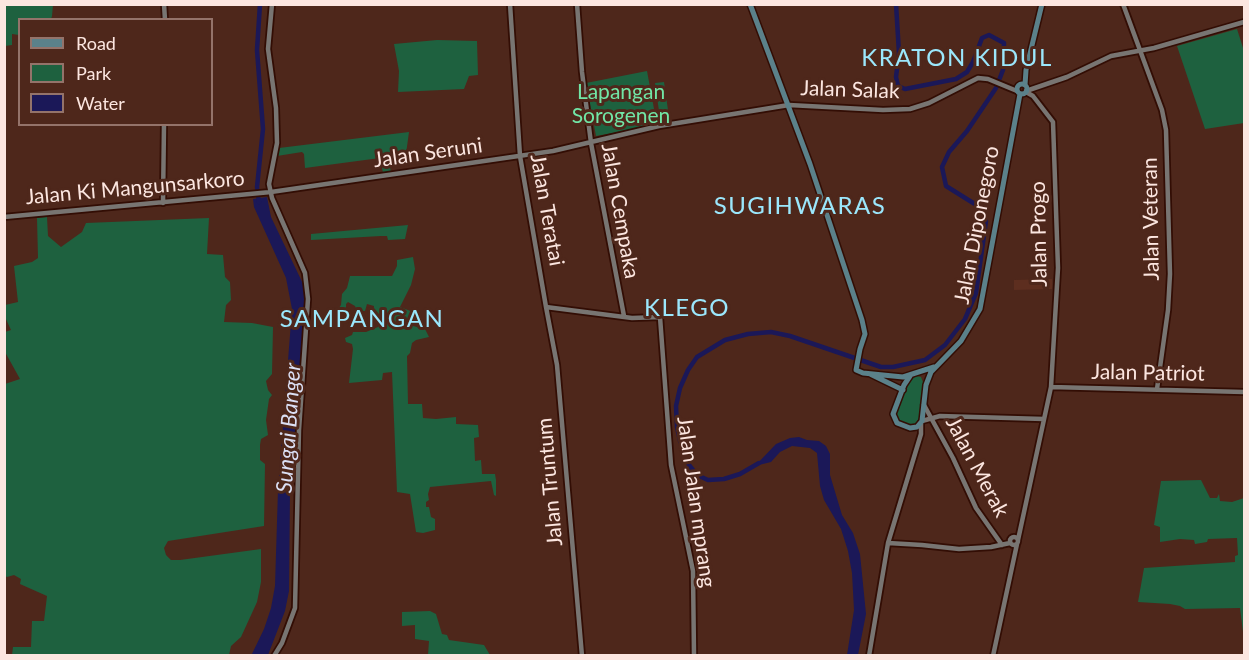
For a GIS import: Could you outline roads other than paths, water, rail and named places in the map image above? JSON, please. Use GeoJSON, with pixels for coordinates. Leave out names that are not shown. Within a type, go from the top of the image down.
{"type":"FeatureCollection","features":[{"type":"Feature","properties":{"kind":"main road"},"geometry":{"type":"LineString","coordinates":[[750,4],[789,105],[862,320],[866,334],[856,370],[898,377],[934,367]]}},
{"type":"Feature","properties":{"kind":"main road","name":"Jalan Diponegoro"},"geometry":{"type":"LineString","coordinates":[[921,422],[927,382],[934,367],[962,341],[980,309],[1021,88],[1042,4]]}},
{"type":"Feature","properties":{"kind":"main road"},"geometry":{"type":"LineString","coordinates":[[870,374],[903,390]]}},
{"type":"Feature","properties":{"kind":"main road"},"geometry":{"type":"LineString","coordinates":[[914,374],[922,375],[927,382]]}},
{"type":"Feature","properties":{"kind":"main road"},"geometry":{"type":"LineString","coordinates":[[914,374],[907,381],[893,414],[897,423],[914,428],[921,422]]}},
{"type":"Feature","properties":{"kind":"street"},"geometry":{"type":"LineString","coordinates":[[272,4],[268,49],[276,108],[277,143],[269,181],[270,192],[305,273],[308,299],[299,430],[295,608],[282,643],[274,656]]}},
{"type":"Feature","properties":{"kind":"street","name":"Jalan Teratai"},"geometry":{"type":"LineString","coordinates":[[510,4],[520,156],[546,307]]}},
{"type":"Feature","properties":{"kind":"street","name":"Jalan Cempaka"},"geometry":{"type":"LineString","coordinates":[[578,4],[582,72],[591,143],[624,316]]}},
{"type":"Feature","properties":{"kind":"street","name":"Jalan Veteran"},"geometry":{"type":"LineString","coordinates":[[1123,4],[1162,110],[1166,130],[1170,274],[1157,389]]}},
{"type":"Feature","properties":{"kind":"street"},"geometry":{"type":"LineString","coordinates":[[1021,88],[1067,77],[1105,58],[1245,22]]}},
{"type":"Feature","properties":{"kind":"street","name":"Jalan Salak"},"geometry":{"type":"LineString","coordinates":[[659,126],[789,105],[910,109],[929,103],[974,80],[988,79],[1021,88]]}},
{"type":"Feature","properties":{"kind":"street","name":"Jalan Progo"},"geometry":{"type":"LineString","coordinates":[[992,656],[1011,567],[1013,543],[1020,530],[1051,387],[1058,268],[1053,122],[1033,96],[1021,88]]}},
{"type":"Feature","properties":{"kind":"street"},"geometry":{"type":"LineString","coordinates":[[163,203],[164,126]]}},
{"type":"Feature","properties":{"kind":"street","name":"Jalan Seruni"},"geometry":{"type":"LineString","coordinates":[[270,192],[520,156],[591,143],[659,126]]}},
{"type":"Feature","properties":{"kind":"street","name":"Jalan Ki Mangunsarkoro"},"geometry":{"type":"LineString","coordinates":[[4,217],[270,192]]}},
{"type":"Feature","properties":{"kind":"street"},"geometry":{"type":"LineString","coordinates":[[546,307],[624,316]]}},
{"type":"Feature","properties":{"kind":"street","name":"Jalan Truntum"},"geometry":{"type":"LineString","coordinates":[[546,307],[557,365],[582,656]]}},
{"type":"Feature","properties":{"kind":"street","name":"Jalan Jalan mprang"},"geometry":{"type":"LineString","coordinates":[[624,316],[660,317],[671,465],[693,571],[694,656]]}},
{"type":"Feature","properties":{"kind":"street","name":"Jalan Patriot"},"geometry":{"type":"LineString","coordinates":[[1051,387],[1245,392]]}},
{"type":"Feature","properties":{"kind":"street"},"geometry":{"type":"LineString","coordinates":[[925,406],[940,416]]}},
{"type":"Feature","properties":{"kind":"street","name":"Jalan Merak"},"geometry":{"type":"LineString","coordinates":[[925,406],[976,508],[1003,544]]}},
{"type":"Feature","properties":{"kind":"street"},"geometry":{"type":"LineString","coordinates":[[869,656],[888,543],[921,434],[921,422],[940,416],[1044,419]]}},
{"type":"Feature","properties":{"kind":"street"},"geometry":{"type":"LineString","coordinates":[[914,428],[921,434]]}},
{"type":"Feature","properties":{"kind":"street"},"geometry":{"type":"LineString","coordinates":[[888,543],[959,549],[1013,543]]}},
{"type":"Feature","properties":{"kind":"water"},"geometry":{"type":"Polygon","coordinates":[[[267,197],[271,217],[305,288],[306,302],[290,491],[289,591],[285,611],[268,655],[251,656],[264,629],[275,586],[278,490],[292,309],[286,278],[254,207],[253,199],[267,197]]]}},
{"type":"Feature","properties":{"kind":"water"},"geometry":{"type":"Polygon","coordinates":[[[799,437],[819,441],[826,446],[830,454],[830,475],[842,515],[853,533],[860,554],[866,614],[858,655],[847,655],[854,610],[848,551],[841,529],[824,500],[820,486],[817,453],[810,448],[792,446],[780,452],[771,462],[755,466],[776,444],[799,437]]]}},
{"type":"Feature","properties":{"kind":"waterway","name":"Sungai Banger"},"geometry":{"type":"LineString","coordinates":[[259,202],[257,187],[263,129],[257,50],[260,4]]}},
{"type":"Feature","properties":{"kind":"waterway"},"geometry":{"type":"LineString","coordinates":[[759,463],[740,474],[724,479],[708,480],[697,475],[689,465],[677,427],[676,406],[680,388],[697,357],[725,340],[748,334],[771,332],[790,336],[881,367],[893,367],[925,360],[945,345],[965,319],[976,293],[986,221],[978,206],[946,186],[942,167],[949,152],[967,131],[996,88],[1003,70],[1004,43],[989,35],[982,38],[967,72],[956,79],[905,89],[898,86],[896,77],[899,53],[896,4]]}},
{"type":"Feature","properties":{"kind":"district","name":"KRATON KIDUL"},"geometry":{"type":"Point","coordinates":[957,58]}},
{"type":"Feature","properties":{"kind":"district","name":"SUGIHWARAS"},"geometry":{"type":"Point","coordinates":[800,206]}},
{"type":"Feature","properties":{"kind":"district","name":"KLEGO"},"geometry":{"type":"Point","coordinates":[687,308]}},
{"type":"Feature","properties":{"kind":"district","name":"SAMPANGAN"},"geometry":{"type":"Point","coordinates":[362,319]}},
{"type":"Feature","properties":{"kind":"park label","name":"Lapangan Sorogenen"},"geometry":{"type":"Point","coordinates":[621,104]}}]}
